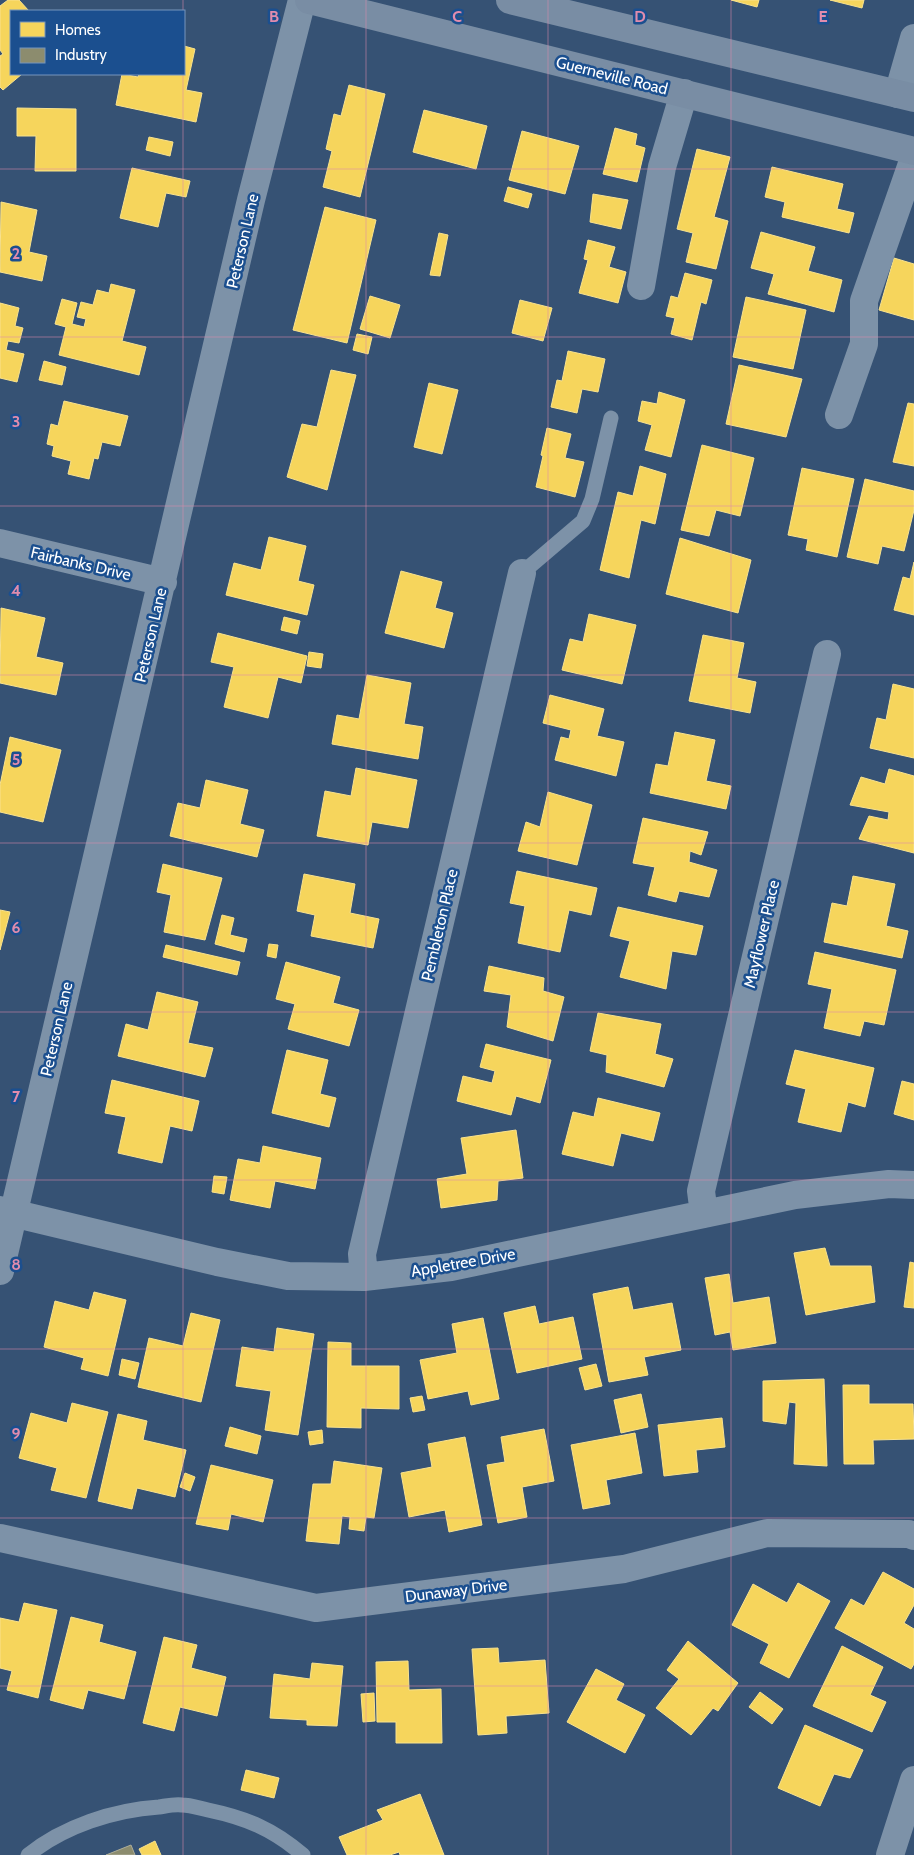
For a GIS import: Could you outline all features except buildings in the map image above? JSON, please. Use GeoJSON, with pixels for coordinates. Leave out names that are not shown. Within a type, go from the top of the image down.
{"type":"FeatureCollection","features":[{"type":"Feature","properties":{"kind":"main road","name":"Guerneville Road"},"geometry":{"type":"LineString","coordinates":[[309,0],[914,151]]}},
{"type":"Feature","properties":{"kind":"main road"},"geometry":{"type":"LineString","coordinates":[[510,0],[906,96]]}},
{"type":"Feature","properties":{"kind":"street","name":"Peterson Lane"},"geometry":{"type":"LineString","coordinates":[[0,1271],[6,1212],[163,582],[251,200],[302,0]]}},
{"type":"Feature","properties":{"kind":"street"},"geometry":{"type":"LineString","coordinates":[[906,96],[914,38]]}},
{"type":"Feature","properties":{"kind":"street"},"geometry":{"type":"LineString","coordinates":[[641,286],[662,167],[684,93]]}},
{"type":"Feature","properties":{"kind":"street"},"geometry":{"type":"LineString","coordinates":[[839,415],[864,344],[864,301],[914,158]]}},
{"type":"Feature","properties":{"kind":"street","name":"Fairbanks Drive"},"geometry":{"type":"LineString","coordinates":[[0,543],[163,582]]}},
{"type":"Feature","properties":{"kind":"street","name":"Pembleton Place"},"geometry":{"type":"LineString","coordinates":[[364,1277],[362,1254],[522,572]]}},
{"type":"Feature","properties":{"kind":"street","name":"Mayflower Place"},"geometry":{"type":"LineString","coordinates":[[704,1214],[701,1191],[827,654]]}},
{"type":"Feature","properties":{"kind":"street","name":"Appletree Drive"},"geometry":{"type":"LineString","coordinates":[[6,1212],[217,1262],[288,1276],[364,1277],[451,1267],[795,1194],[889,1184],[914,1185]]}},
{"type":"Feature","properties":{"kind":"street","name":"Dunaway Drive"},"geometry":{"type":"LineString","coordinates":[[0,1538],[316,1608],[624,1569],[767,1533],[909,1534],[914,1536]]}},
{"type":"Feature","properties":{"kind":"street"},"geometry":{"type":"LineString","coordinates":[[890,1855],[914,1780]]}},
{"type":"Feature","properties":{"kind":"lane"},"geometry":{"type":"LineString","coordinates":[[522,572],[583,521],[592,499],[611,418]]}},
{"type":"Feature","properties":{"kind":"lane"},"geometry":{"type":"LineString","coordinates":[[28,1855],[65,1832],[100,1817],[136,1808],[181,1805],[226,1814],[261,1826],[289,1843],[303,1855]]}}]}
